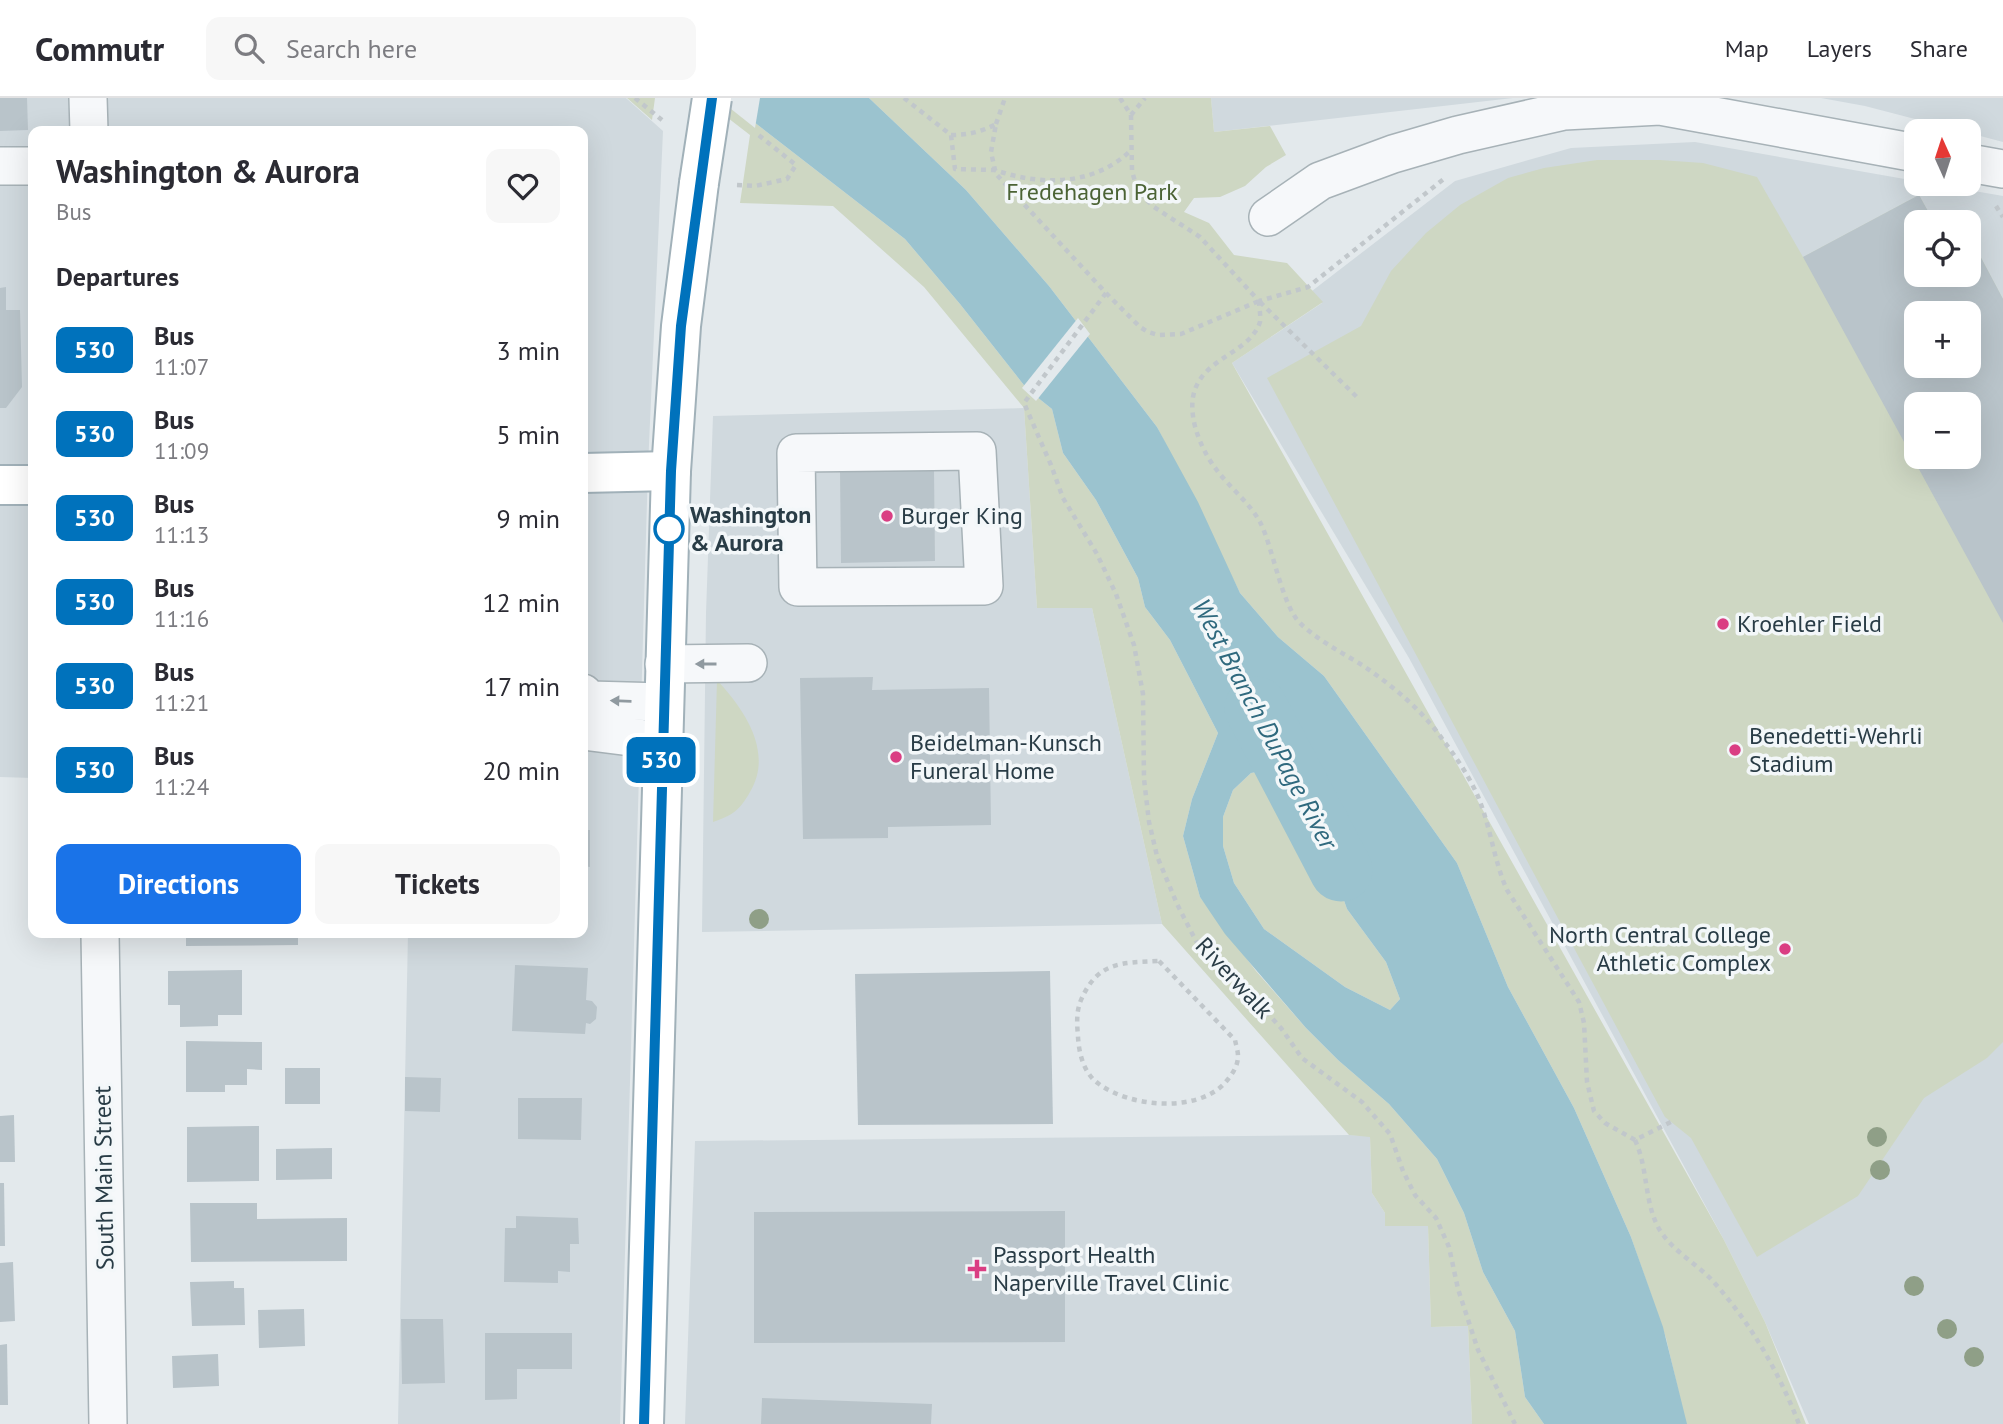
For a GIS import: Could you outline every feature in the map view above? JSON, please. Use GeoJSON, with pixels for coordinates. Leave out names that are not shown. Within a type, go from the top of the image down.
{"type":"FeatureCollection","features":[{"type":"Feature","properties":{"kind":"main road"},"geometry":{"type":"LineString","coordinates":[[644,1424],[671,471],[681,326],[712,98]]}},
{"type":"Feature","properties":{"kind":"main road"},"geometry":{"type":"LineString","coordinates":[[588,474],[671,471]]}},
{"type":"Feature","properties":{"kind":"main road"},"geometry":{"type":"LineString","coordinates":[[0,485],[28,485]]}},
{"type":"Feature","properties":{"kind":"street"},"geometry":{"type":"LineString","coordinates":[[88,98],[89,126]]}},
{"type":"Feature","properties":{"kind":"street"},"geometry":{"type":"LineString","coordinates":[[1268,217],[1320,181],[1394,154],[1458,135],[1564,111],[1660,106],[1904,151]]}},
{"type":"Feature","properties":{"kind":"street"},"geometry":{"type":"LineString","coordinates":[[1981,165],[2003,169]]}},
{"type":"Feature","properties":{"kind":"street"},"geometry":{"type":"LineString","coordinates":[[0,166],[28,166]]}},
{"type":"Feature","properties":{"kind":"street"},"geometry":{"type":"LineString","coordinates":[[977,451],[984,586],[798,587],[796,471],[796,453],[977,451]]}},
{"type":"Feature","properties":{"kind":"street"},"geometry":{"type":"LineString","coordinates":[[664,664],[748,663]]}},
{"type":"Feature","properties":{"kind":"street"},"geometry":{"type":"LineString","coordinates":[[588,698],[590,700],[663,702]]}},
{"type":"Feature","properties":{"kind":"street"},"geometry":{"type":"LineString","coordinates":[[588,732],[661,750]]}},
{"type":"Feature","properties":{"kind":"street"},"geometry":{"type":"LineString","coordinates":[[588,753],[661,750]]}},
{"type":"Feature","properties":{"kind":"street","name":"South Main Street"},"geometry":{"type":"LineString","coordinates":[[100,938],[108,1424]]}},
{"type":"Feature","properties":{"kind":"path"},"geometry":{"type":"LineString","coordinates":[[635,98],[662,120]]}},
{"type":"Feature","properties":{"kind":"path"},"geometry":{"type":"LineString","coordinates":[[904,98],[951,135],[968,135],[996,124]]}},
{"type":"Feature","properties":{"kind":"path"},"geometry":{"type":"LineString","coordinates":[[1005,98],[996,124],[991,152],[997,175],[1140,327],[1158,335],[1181,334],[1259,301],[1308,287],[1453,173]]}},
{"type":"Feature","properties":{"kind":"path"},"geometry":{"type":"LineString","coordinates":[[1121,98],[1130,115],[1132,171],[1138,192],[1154,207],[1200,237],[1259,301],[1360,400]]}},
{"type":"Feature","properties":{"kind":"path"},"geometry":{"type":"LineString","coordinates":[[1130,115],[1145,98]]}},
{"type":"Feature","properties":{"kind":"path"},"geometry":{"type":"LineString","coordinates":[[737,186],[755,186],[787,179],[796,165],[756,133]]}},
{"type":"Feature","properties":{"kind":"path"},"geometry":{"type":"LineString","coordinates":[[951,135],[955,169],[995,170],[1033,180],[1071,180],[1106,169],[1131,151]]}},
{"type":"Feature","properties":{"kind":"path","name":"Riverwalk"},"geometry":{"type":"LineString","coordinates":[[1106,293],[1024,403],[1063,498],[1097,554],[1116,594],[1134,645],[1143,694],[1144,779],[1149,822],[1157,856],[1196,941],[1251,994],[1281,1028],[1302,1058],[1362,1102],[1390,1133],[1403,1171],[1415,1195],[1436,1217],[1449,1247],[1458,1289],[1478,1350],[1516,1424]]}},
{"type":"Feature","properties":{"kind":"path"},"geometry":{"type":"LineString","coordinates":[[1259,301],[1260,321],[1253,334],[1213,364],[1198,386],[1192,401],[1202,445],[1215,468],[1259,520],[1283,590],[1298,622],[1324,643],[1388,683],[1444,741],[1478,797],[1499,872],[1507,890],[1572,987],[1579,1002],[1584,1023],[1587,1082],[1594,1111],[1605,1123],[1635,1140],[1642,1155],[1649,1201],[1658,1227],[1737,1310],[1765,1350],[1800,1424]]}},
{"type":"Feature","properties":{"kind":"path"},"geometry":{"type":"LineString","coordinates":[[1159,961],[1236,1040],[1238,1057],[1233,1075],[1218,1090],[1181,1104],[1150,1103],[1118,1095],[1097,1083],[1085,1068],[1079,1049],[1077,1008],[1088,984],[1104,968],[1130,962],[1159,961]]}},
{"type":"Feature","properties":{"kind":"path"},"geometry":{"type":"LineString","coordinates":[[1635,1140],[1671,1122]]}},
{"type":"Feature","properties":{"kind":"shaded area"},"geometry":{"type":"Polygon","coordinates":[[[0,98],[626,98],[663,131],[648,467],[620,1424],[398,1424],[408,938],[588,938],[588,126],[28,126],[28,778],[0,777],[0,98]]]}},
{"type":"Feature","properties":{"kind":"shaded area"},"geometry":{"type":"Polygon","coordinates":[[[1211,98],[1513,98],[1214,132],[1211,98]]]}},
{"type":"Feature","properties":{"kind":"shaded area"},"geometry":{"type":"Polygon","coordinates":[[[1821,98],[2003,98],[2003,142],[1981,136],[1981,119],[1915,119],[1821,98]]]}},
{"type":"Feature","properties":{"kind":"shaded area","name":"Benedetti-Wehrli Stadium"},"geometry":{"type":"Polygon","coordinates":[[[1695,142],[1904,179],[1904,196],[1981,196],[1981,192],[2003,196],[2003,1424],[1809,1424],[1765,1322],[1724,1240],[1409,658],[1232,363],[1322,303],[1312,291],[1455,181],[1571,148],[1695,142]]]}},
{"type":"Feature","properties":{"kind":"shaded area"},"geometry":{"type":"Polygon","coordinates":[[[1024,408],[1037,608],[1092,608],[1162,924],[702,932],[706,613],[713,416],[1024,408]]]}},
{"type":"Feature","properties":{"kind":"shaded area"},"geometry":{"type":"Polygon","coordinates":[[[1370,1136],[1372,1193],[1385,1213],[1428,1226],[1431,1327],[1468,1326],[1472,1424],[685,1424],[695,1141],[1370,1136]]]}},
{"type":"Feature","properties":{"kind":"green space"},"geometry":{"type":"Polygon","coordinates":[[[627,98],[655,98],[652,120],[627,98]]]}},
{"type":"Feature","properties":{"kind":"green space"},"geometry":{"type":"Polygon","coordinates":[[[702,98],[723,98],[905,239],[1027,389],[1052,409],[1063,453],[1096,500],[1138,578],[1145,607],[1170,640],[1218,733],[1192,799],[1183,836],[1200,897],[1256,971],[1306,1028],[1389,1104],[1437,1159],[1464,1213],[1483,1272],[1515,1331],[1525,1397],[1544,1424],[1472,1424],[1468,1326],[1431,1327],[1428,1226],[1385,1226],[1385,1213],[1372,1193],[1370,1137],[1349,1135],[1162,924],[1092,608],[1037,608],[1024,408],[924,287],[833,206],[740,203],[750,135],[702,98]]]}},
{"type":"Feature","properties":{"kind":"green space","name":"Fredehagen Park"},"geometry":{"type":"Polygon","coordinates":[[[869,98],[1211,98],[1214,132],[1270,126],[1286,155],[1266,167],[1245,186],[1220,197],[1194,198],[1184,212],[1209,223],[1234,255],[1287,263],[1323,302],[1232,363],[1724,1240],[1765,1322],[1806,1424],[1686,1424],[1666,1338],[1631,1237],[1574,1108],[1508,987],[1457,863],[1324,676],[1278,637],[1240,593],[1157,427],[1049,286],[966,190],[869,98]]]}},
{"type":"Feature","properties":{"kind":"green space","name":"Benedetti-Wehrli Stadium"},"geometry":{"type":"Polygon","coordinates":[[[1597,160],[1703,163],[1757,177],[1803,257],[1920,196],[1927,210],[1904,210],[1904,287],[1981,287],[1981,258],[2003,299],[2003,1042],[1987,1058],[1924,1098],[1858,1196],[1757,1257],[1691,1138],[1665,1117],[1267,378],[1361,326],[1391,271],[1426,233],[1460,205],[1508,178],[1544,168],[1597,160]]]}},
{"type":"Feature","properties":{"kind":"green space"},"geometry":{"type":"Polygon","coordinates":[[[717,680],[746,718],[753,732],[759,762],[757,777],[739,808],[713,822],[717,680]]]}},
{"type":"Feature","properties":{"kind":"green space"},"geometry":{"type":"Polygon","coordinates":[[[1268,770],[1284,774],[1300,788],[1307,815],[1334,872],[1347,909],[1386,962],[1400,999],[1390,1010],[1345,987],[1264,929],[1234,883],[1223,846],[1223,817],[1233,790],[1251,773],[1268,770]]]}},
{"type":"Feature","properties":{"kind":"water"},"geometry":{"type":"Polygon","coordinates":[[[723,98],[869,98],[966,190],[1049,286],[1157,427],[1198,502],[1240,593],[1278,637],[1324,676],[1457,863],[1508,987],[1574,1108],[1631,1237],[1663,1327],[1687,1424],[1544,1424],[1525,1397],[1515,1331],[1483,1272],[1464,1213],[1437,1159],[1389,1104],[1306,1028],[1225,934],[1200,897],[1183,836],[1192,799],[1218,733],[1170,640],[1145,607],[1138,578],[1096,500],[1063,453],[1052,409],[1027,389],[905,239],[723,98]],[[1268,770],[1251,773],[1233,790],[1223,817],[1223,846],[1234,883],[1264,929],[1345,987],[1390,1010],[1400,999],[1386,962],[1347,909],[1334,872],[1307,815],[1300,788],[1283,774],[1268,770]]]}},
{"type":"Feature","properties":{"kind":"pier"},"geometry":{"type":"Polygon","coordinates":[[[719,98],[760,98],[755,128],[721,101],[719,98]]]}},
{"type":"Feature","properties":{"kind":"pier"},"geometry":{"type":"Polygon","coordinates":[[[1078,318],[1090,334],[1036,401],[1022,388],[1078,318]]]}},
{"type":"Feature","properties":{"kind":"building"},"geometry":{"type":"Polygon","coordinates":[[[0,98],[27,98],[28,130],[0,131],[0,98]]]}},
{"type":"Feature","properties":{"kind":"building"},"geometry":{"type":"Polygon","coordinates":[[[1920,196],[1927,210],[1904,210],[1904,287],[1981,287],[1981,258],[2003,299],[2003,623],[1919,469],[1981,469],[1981,392],[1904,392],[1904,442],[1803,257],[1920,196]]]}},
{"type":"Feature","properties":{"kind":"building"},"geometry":{"type":"Polygon","coordinates":[[[6,287],[6,310],[20,310],[22,387],[6,408],[0,408],[0,288],[6,287]]]}},
{"type":"Feature","properties":{"kind":"building","name":"Burger King"},"geometry":{"type":"Polygon","coordinates":[[[934,469],[935,561],[841,563],[840,471],[934,469]]]}},
{"type":"Feature","properties":{"kind":"building","name":"Beidelman-Kunsch Funeral Home"},"geometry":{"type":"Polygon","coordinates":[[[873,677],[872,690],[989,688],[991,825],[888,827],[888,838],[803,839],[800,678],[873,677]]]}},
{"type":"Feature","properties":{"kind":"building"},"geometry":{"type":"Polygon","coordinates":[[[588,830],[590,830],[588,867],[588,830]]]}},
{"type":"Feature","properties":{"kind":"building"},"geometry":{"type":"Polygon","coordinates":[[[186,938],[298,938],[298,945],[186,946],[186,938]]]}},
{"type":"Feature","properties":{"kind":"building"},"geometry":{"type":"Polygon","coordinates":[[[515,965],[588,968],[586,1000],[592,1001],[597,1007],[596,1019],[590,1024],[586,1023],[585,1034],[512,1031],[515,965]]]}},
{"type":"Feature","properties":{"kind":"building"},"geometry":{"type":"Polygon","coordinates":[[[242,970],[242,1015],[218,1015],[218,1026],[180,1027],[180,1005],[168,1005],[168,971],[242,970]]]}},
{"type":"Feature","properties":{"kind":"building"},"geometry":{"type":"Polygon","coordinates":[[[1050,971],[1053,1124],[858,1125],[855,974],[1050,971]]]}},
{"type":"Feature","properties":{"kind":"building"},"geometry":{"type":"Polygon","coordinates":[[[186,1041],[262,1042],[262,1070],[247,1069],[247,1085],[225,1085],[225,1092],[186,1092],[186,1041]]]}},
{"type":"Feature","properties":{"kind":"building"},"geometry":{"type":"Polygon","coordinates":[[[285,1068],[320,1068],[320,1104],[285,1104],[285,1068]]]}},
{"type":"Feature","properties":{"kind":"building"},"geometry":{"type":"Polygon","coordinates":[[[405,1077],[441,1078],[440,1112],[405,1111],[405,1077]]]}},
{"type":"Feature","properties":{"kind":"building"},"geometry":{"type":"Polygon","coordinates":[[[518,1098],[582,1098],[581,1140],[518,1139],[518,1098]]]}},
{"type":"Feature","properties":{"kind":"building"},"geometry":{"type":"Polygon","coordinates":[[[14,1115],[15,1162],[0,1162],[0,1116],[14,1115]]]}},
{"type":"Feature","properties":{"kind":"building"},"geometry":{"type":"Polygon","coordinates":[[[259,1126],[259,1181],[187,1182],[187,1127],[259,1126]]]}},
{"type":"Feature","properties":{"kind":"building"},"geometry":{"type":"Polygon","coordinates":[[[332,1148],[332,1179],[276,1180],[276,1149],[332,1148]]]}},
{"type":"Feature","properties":{"kind":"building"},"geometry":{"type":"Polygon","coordinates":[[[0,1183],[4,1183],[5,1246],[0,1246],[0,1183]]]}},
{"type":"Feature","properties":{"kind":"building"},"geometry":{"type":"Polygon","coordinates":[[[190,1203],[257,1203],[257,1219],[347,1218],[347,1261],[191,1262],[190,1203]]]}},
{"type":"Feature","properties":{"kind":"building"},"geometry":{"type":"Polygon","coordinates":[[[1065,1211],[1065,1342],[754,1343],[754,1212],[1065,1211]]]}},
{"type":"Feature","properties":{"kind":"building"},"geometry":{"type":"Polygon","coordinates":[[[516,1216],[578,1218],[579,1244],[570,1244],[570,1272],[558,1271],[558,1283],[504,1282],[505,1228],[516,1228],[516,1216]]]}},
{"type":"Feature","properties":{"kind":"building"},"geometry":{"type":"Polygon","coordinates":[[[13,1262],[15,1321],[0,1322],[0,1263],[13,1262]]]}},
{"type":"Feature","properties":{"kind":"building"},"geometry":{"type":"Polygon","coordinates":[[[234,1281],[234,1288],[244,1288],[245,1325],[192,1326],[190,1282],[234,1281]]]}},
{"type":"Feature","properties":{"kind":"building"},"geometry":{"type":"Polygon","coordinates":[[[304,1309],[305,1346],[259,1348],[258,1310],[304,1309]]]}},
{"type":"Feature","properties":{"kind":"building"},"geometry":{"type":"Polygon","coordinates":[[[401,1319],[443,1319],[445,1383],[402,1384],[401,1319]]]}},
{"type":"Feature","properties":{"kind":"building"},"geometry":{"type":"Polygon","coordinates":[[[485,1333],[572,1333],[572,1369],[517,1369],[517,1399],[485,1400],[485,1333]]]}},
{"type":"Feature","properties":{"kind":"building"},"geometry":{"type":"Polygon","coordinates":[[[7,1344],[8,1405],[0,1405],[0,1345],[7,1344]]]}},
{"type":"Feature","properties":{"kind":"building"},"geometry":{"type":"Polygon","coordinates":[[[218,1354],[219,1386],[173,1388],[172,1356],[218,1354]]]}},
{"type":"Feature","properties":{"kind":"building"},"geometry":{"type":"Polygon","coordinates":[[[762,1398],[932,1404],[931,1424],[761,1424],[762,1398]]]}},
{"type":"Feature","properties":{"kind":"waterway","name":"West Branch DuPage River"},"geometry":{"type":"LineString","coordinates":[[1256,708],[1341,870]]}},
{"type":"Feature","properties":{"kind":"bus line","name":"530"},"geometry":{"type":"LineString","coordinates":[[644,1424],[671,471],[681,326],[712,98]]}},
{"type":"Feature","properties":{"kind":"place","name":"Burger King"},"geometry":{"type":"Point","coordinates":[887,516]}},
{"type":"Feature","properties":{"kind":"place","name":"Washington & Aurora"},"geometry":{"type":"Point","coordinates":[669,529]}},
{"type":"Feature","properties":{"kind":"place","name":"Kroehler Field"},"geometry":{"type":"Point","coordinates":[1723,624]}},
{"type":"Feature","properties":{"kind":"place","name":"Benedetti-Wehrli Stadium"},"geometry":{"type":"Point","coordinates":[1735,750]}},
{"type":"Feature","properties":{"kind":"place","name":"Beidelman-Kunsch Funeral Home"},"geometry":{"type":"Point","coordinates":[896,757]}},
{"type":"Feature","properties":{"kind":"place","name":"North Central College Athletic Complex"},"geometry":{"type":"Point","coordinates":[1785,949]}},
{"type":"Feature","properties":{"kind":"place","name":"Passport Health Naperville Travel Clinic"},"geometry":{"type":"Point","coordinates":[977,1269]}}]}
